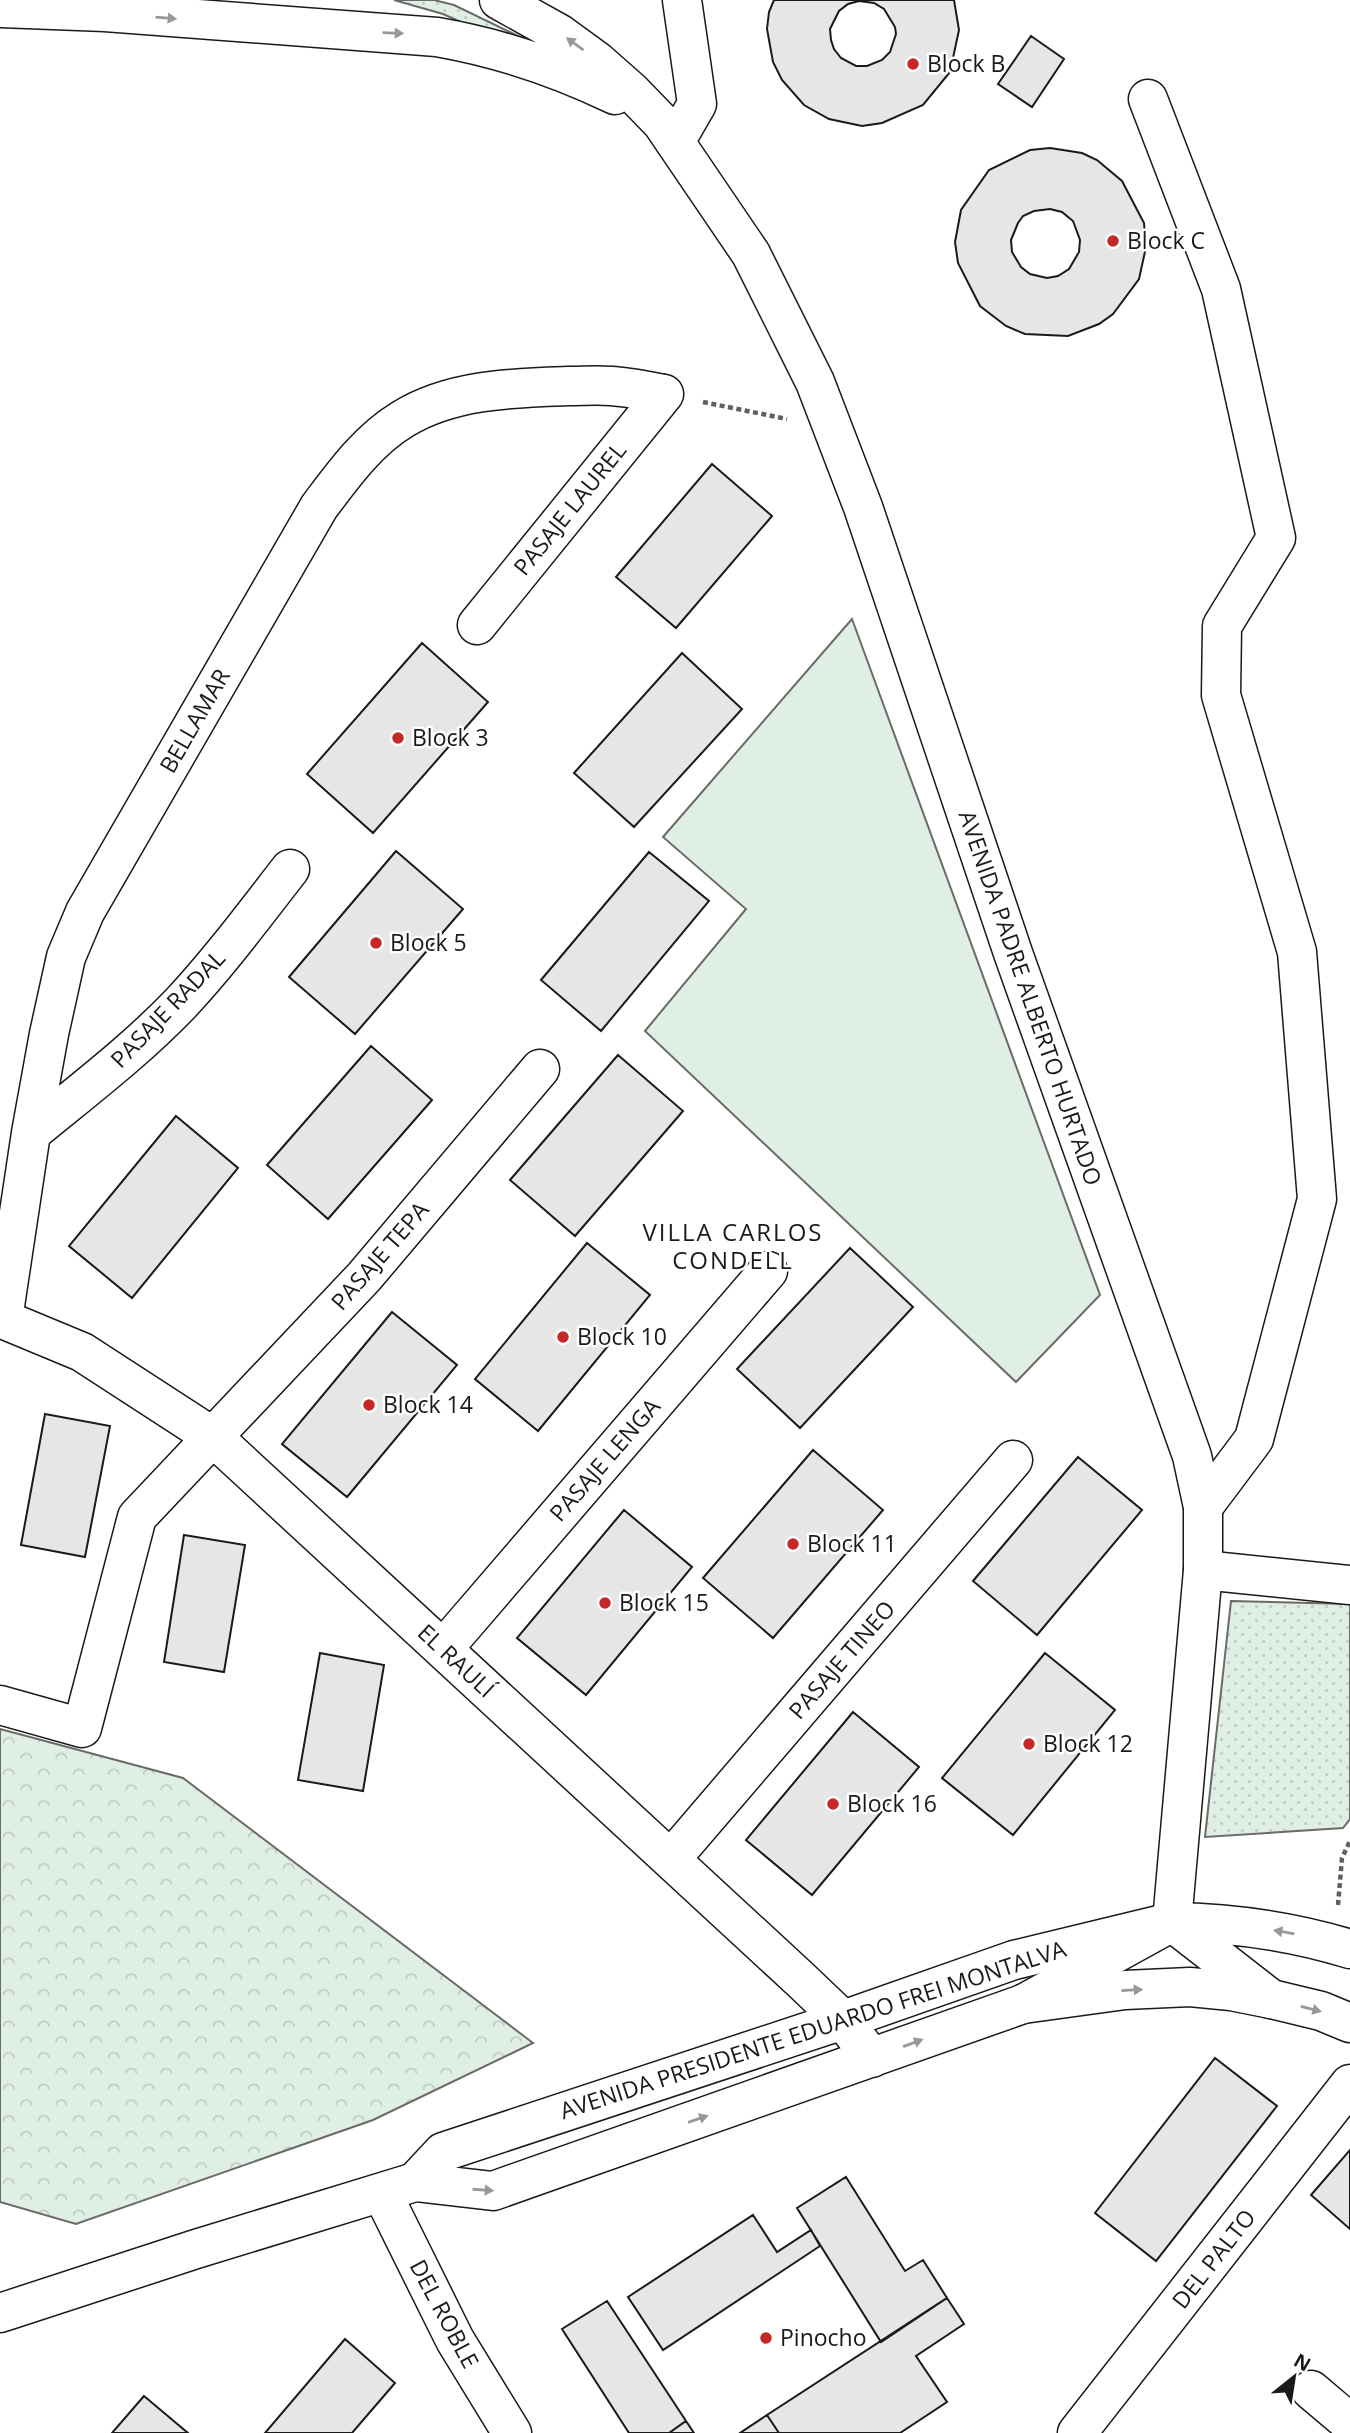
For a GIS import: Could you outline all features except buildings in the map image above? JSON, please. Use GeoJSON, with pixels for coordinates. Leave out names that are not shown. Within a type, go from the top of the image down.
{"type":"FeatureCollection","features":[{"type":"Feature","properties":{"kind":"street"},"geometry":{"type":"LineString","coordinates":[[221,0],[251,24]]}},
{"type":"Feature","properties":{"kind":"street","name":"AVENIDA PADRE ALBERTO HURTADO"},"geometry":{"type":"LineString","coordinates":[[499,0],[560,34],[597,61],[631,90],[668,132],[751,254],[815,382],[863,507],[1013,953],[1192,1456],[1203,1507],[1203,1570],[1172,1922]]}},
{"type":"Feature","properties":{"kind":"street"},"geometry":{"type":"LineString","coordinates":[[668,132],[697,104],[682,0]]}},
{"type":"Feature","properties":{"kind":"street","name":"AVENIDA PADRE ALBERTO HURTADO"},"geometry":{"type":"LineString","coordinates":[[0,8],[113,6],[251,24],[397,33],[485,45],[577,76],[621,97],[668,132]]}},
{"type":"Feature","properties":{"kind":"street"},"geometry":{"type":"LineString","coordinates":[[1148,99],[1221,289],[1276,538],[1222,626],[1221,695],[1297,952],[1317,1199],[1254,1438],[1203,1507]]}},
{"type":"Feature","properties":{"kind":"street","name":"BELLAMAR"},"geometry":{"type":"LineString","coordinates":[[1,1318],[31,1133],[66,957],[85,912],[319,507],[346,471],[373,443],[402,419],[442,400],[487,391],[547,387],[611,386],[664,394]]}},
{"type":"Feature","properties":{"kind":"street","name":"PASAJE LAUREL"},"geometry":{"type":"LineString","coordinates":[[477,625],[664,394]]}},
{"type":"Feature","properties":{"kind":"street","name":"PASAJE RADAL"},"geometry":{"type":"LineString","coordinates":[[31,1133],[120,1061],[181,1002],[290,869]]}},
{"type":"Feature","properties":{"kind":"street","name":"PASAJE TEPA"},"geometry":{"type":"LineString","coordinates":[[0,1705],[82,1728],[138,1517],[363,1277],[540,1069]]}},
{"type":"Feature","properties":{"kind":"street","name":"PASAJE LENGA"},"geometry":{"type":"LineString","coordinates":[[443,1649],[768,1271]]}},
{"type":"Feature","properties":{"kind":"street","name":"EL RAULÍ"},"geometry":{"type":"LineString","coordinates":[[1,1318],[82,1352],[213,1437],[843,2020],[872,2057]]}},
{"type":"Feature","properties":{"kind":"street","name":"PASAJE TINEO"},"geometry":{"type":"LineString","coordinates":[[671,1859],[1013,1460]]}},
{"type":"Feature","properties":{"kind":"street"},"geometry":{"type":"LineString","coordinates":[[1203,1570],[1350,1585]]}},
{"type":"Feature","properties":{"kind":"street"},"geometry":{"type":"LineString","coordinates":[[1023,2004],[1172,1922],[1271,1999]]}},
{"type":"Feature","properties":{"kind":"street","name":"AVENIDA PRESIDENTE EDUARDO FREI MONTALVA"},"geometry":{"type":"LineString","coordinates":[[398,2188],[443,2152],[843,2020],[1014,1959],[1172,1922],[1257,1928],[1342,1947]]}},
{"type":"Feature","properties":{"kind":"street","name":"AVENIDA PRESIDENTE EDUARDO FREI MONTALVA"},"geometry":{"type":"LineString","coordinates":[[0,2313],[196,2249],[398,2188],[493,2192],[1023,2004],[1125,1990],[1190,1987],[1271,1999],[1321,2011],[1350,2022]]}},
{"type":"Feature","properties":{"kind":"street","name":"DEL PALTO"},"geometry":{"type":"LineString","coordinates":[[1077,2433],[1350,2084]]}},
{"type":"Feature","properties":{"kind":"street","name":"DEL ROBLE"},"geometry":{"type":"LineString","coordinates":[[398,2188],[455,2340],[512,2433]]}},
{"type":"Feature","properties":{"kind":"street"},"geometry":{"type":"LineString","coordinates":[[1311,2390],[1350,2423]]}},
{"type":"Feature","properties":{"kind":"path"},"geometry":{"type":"LineString","coordinates":[[664,394],[833,429]]}},
{"type":"Feature","properties":{"kind":"path"},"geometry":{"type":"LineString","coordinates":[[1342,1947],[1342,1857],[1350,1841]]}},
{"type":"Feature","properties":{"kind":"green space"},"geometry":{"type":"Polygon","coordinates":[[[394,0],[434,0],[454,5],[541,47],[533,54],[443,14],[394,0]]]}},
{"type":"Feature","properties":{"kind":"green space"},"geometry":{"type":"Polygon","coordinates":[[[852,619],[1100,1295],[1016,1382],[645,1031],[746,909],[663,837],[852,619]]]}},
{"type":"Feature","properties":{"kind":"green space"},"geometry":{"type":"Polygon","coordinates":[[[1231,1601],[1350,1604],[1350,1819],[1343,1828],[1205,1837],[1231,1601]]]}},
{"type":"Feature","properties":{"kind":"green space"},"geometry":{"type":"Polygon","coordinates":[[[0,1729],[183,1778],[533,2043],[373,2120],[76,2224],[0,2202],[0,1729]]]}},
{"type":"Feature","properties":{"kind":"place","name":"Block B"},"geometry":{"type":"Point","coordinates":[913,64]}},
{"type":"Feature","properties":{"kind":"place","name":"Block C"},"geometry":{"type":"Point","coordinates":[1113,241]}},
{"type":"Feature","properties":{"kind":"place","name":"Block 3"},"geometry":{"type":"Point","coordinates":[398,738]}},
{"type":"Feature","properties":{"kind":"place","name":"Block 5"},"geometry":{"type":"Point","coordinates":[376,943]}},
{"type":"Feature","properties":{"kind":"place","name":"Block 10"},"geometry":{"type":"Point","coordinates":[563,1337]}},
{"type":"Feature","properties":{"kind":"place","name":"Block 14"},"geometry":{"type":"Point","coordinates":[369,1405]}},
{"type":"Feature","properties":{"kind":"place","name":"Block 11"},"geometry":{"type":"Point","coordinates":[793,1544]}},
{"type":"Feature","properties":{"kind":"place","name":"Block 15"},"geometry":{"type":"Point","coordinates":[605,1603]}},
{"type":"Feature","properties":{"kind":"place","name":"Block 12"},"geometry":{"type":"Point","coordinates":[1029,1744]}},
{"type":"Feature","properties":{"kind":"place","name":"Block 16"},"geometry":{"type":"Point","coordinates":[833,1804]}},
{"type":"Feature","properties":{"kind":"place","name":"Pinocho"},"geometry":{"type":"Point","coordinates":[766,2338]}},
{"type":"Feature","properties":{"kind":"district","name":"VILLA CARLOS CONDELL"},"geometry":{"type":"Point","coordinates":[733,1247]}}]}
